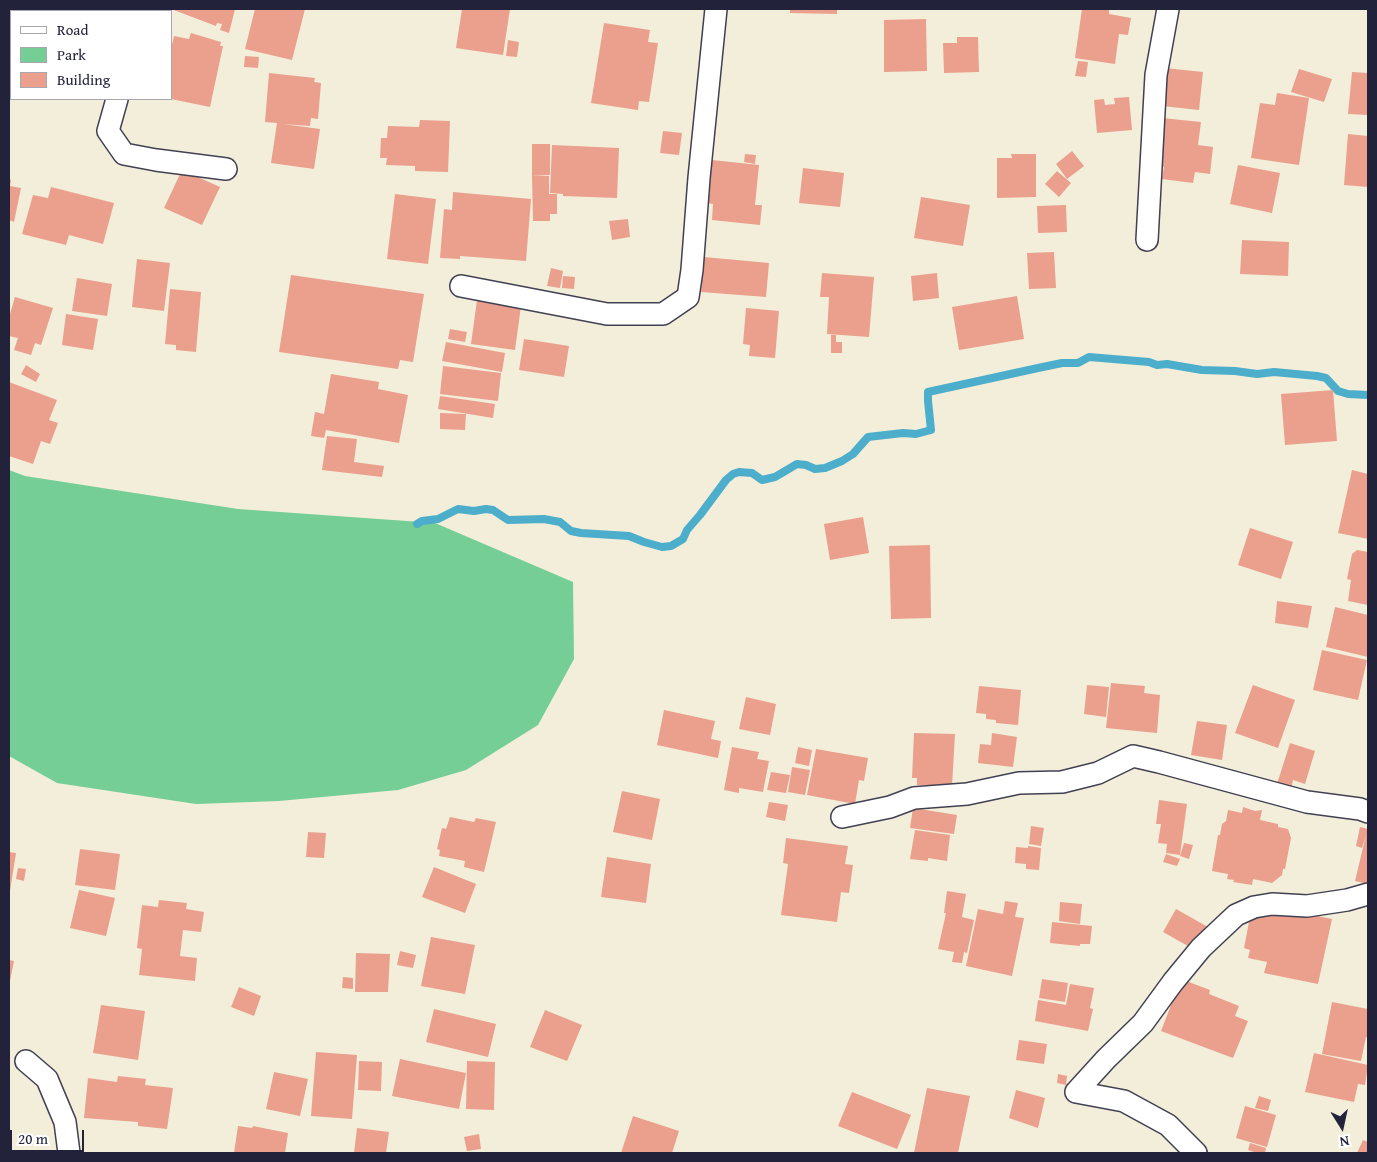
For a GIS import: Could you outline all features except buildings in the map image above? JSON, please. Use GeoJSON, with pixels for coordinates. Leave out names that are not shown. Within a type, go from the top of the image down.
{"type":"FeatureCollection","features":[{"type":"Feature","properties":{"kind":"street"},"geometry":{"type":"LineString","coordinates":[[461,286],[607,314],[663,314],[688,297],[716,9]]}},
{"type":"Feature","properties":{"kind":"street"},"geometry":{"type":"LineString","coordinates":[[1147,240],[1156,75],[1168,9]]}},
{"type":"Feature","properties":{"kind":"street"},"geometry":{"type":"LineString","coordinates":[[116,100],[108,131],[124,154],[226,169]]}},
{"type":"Feature","properties":{"kind":"street"},"geometry":{"type":"LineString","coordinates":[[842,816],[890,807],[914,798],[967,794],[1018,782],[1062,782],[1098,773],[1133,756],[1307,802],[1360,808],[1368,812]]}},
{"type":"Feature","properties":{"kind":"street"},"geometry":{"type":"LineString","coordinates":[[1196,1153],[1168,1125],[1124,1101],[1076,1092],[1143,1023],[1201,948],[1236,915],[1254,907],[1272,904],[1307,906],[1346,900],[1368,894]]}},
{"type":"Feature","properties":{"kind":"street"},"geometry":{"type":"LineString","coordinates":[[26,1061],[47,1079],[64,1122],[69,1153]]}},
{"type":"Feature","properties":{"kind":"green space"},"geometry":{"type":"Polygon","coordinates":[[[9,470],[25,476],[238,509],[435,523],[573,582],[574,659],[538,725],[466,770],[398,790],[279,801],[196,804],[57,783],[9,756],[9,470]]]}},
{"type":"Feature","properties":{"kind":"waterway"},"geometry":{"type":"LineString","coordinates":[[417,524],[422,521],[438,519],[458,509],[474,511],[486,509],[493,510],[508,520],[544,519],[560,522],[571,531],[629,536],[662,547],[671,546],[683,539],[687,530],[726,480],[733,474],[739,472],[752,473],[762,480],[775,477],[797,464],[815,469],[825,468],[853,454],[868,437],[903,433],[916,434],[931,430],[928,392],[1062,363],[1078,363],[1089,357],[1149,362],[1157,365],[1167,364],[1202,370],[1257,374],[1274,372],[1317,376],[1326,378],[1338,391],[1348,394],[1368,395]]}}]}
